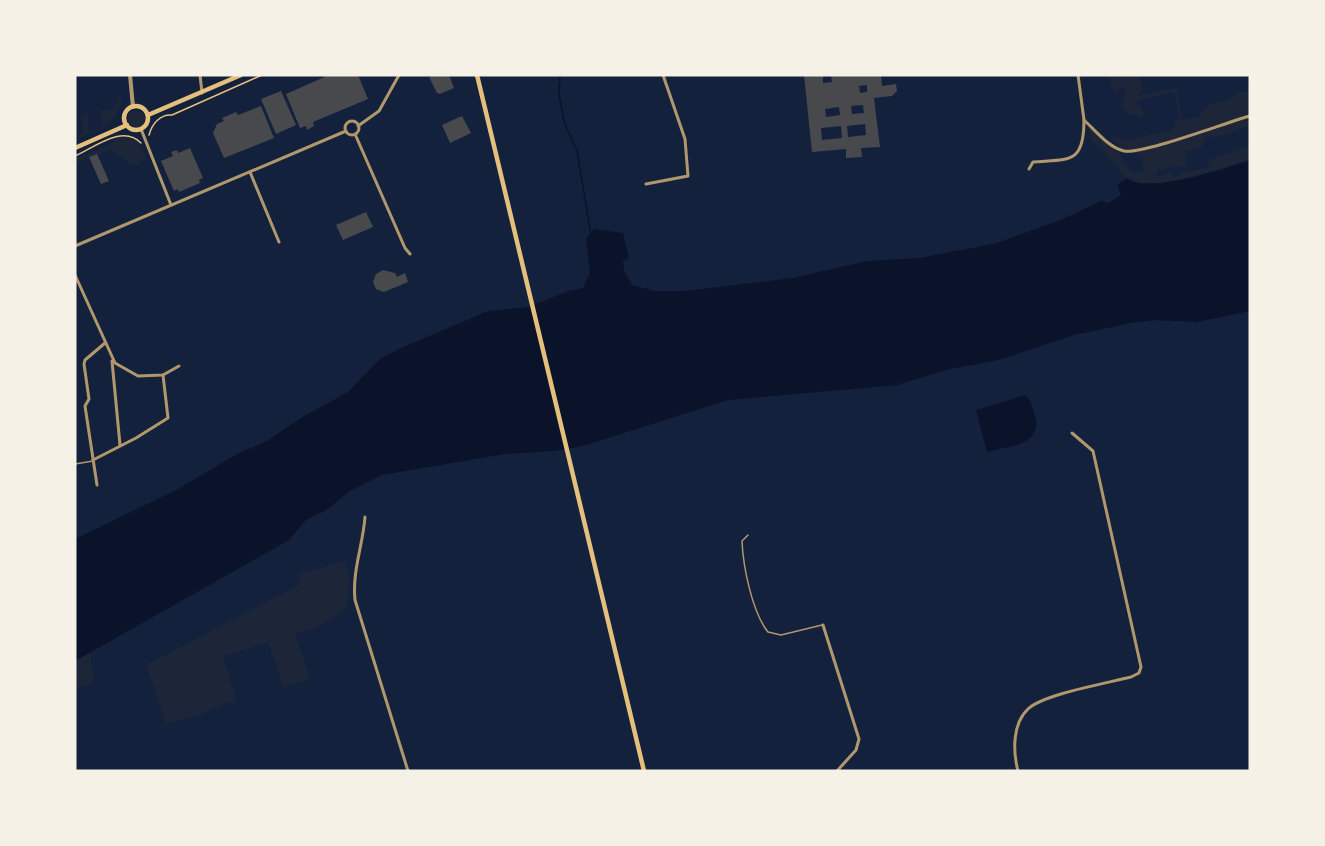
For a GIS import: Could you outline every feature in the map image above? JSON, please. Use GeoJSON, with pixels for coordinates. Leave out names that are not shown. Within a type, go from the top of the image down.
{"type":"FeatureCollection","features":[{"type":"Feature","properties":{"kind":"main road"},"geometry":{"type":"LineString","coordinates":[[148,115],[241,75]]}},
{"type":"Feature","properties":{"kind":"main road"},"geometry":{"type":"LineString","coordinates":[[479,75],[645,771]]}},
{"type":"Feature","properties":{"kind":"main road"},"geometry":{"type":"LineString","coordinates":[[133,107],[140,107],[148,115],[146,125],[141,129],[133,130],[127,125],[125,115],[133,107]]}},
{"type":"Feature","properties":{"kind":"main road"},"geometry":{"type":"LineString","coordinates":[[75,148],[127,125]]}},
{"type":"Feature","properties":{"kind":"street"},"geometry":{"type":"LineString","coordinates":[[130,75],[133,107]]}},
{"type":"Feature","properties":{"kind":"street"},"geometry":{"type":"LineString","coordinates":[[200,75],[202,93]]}},
{"type":"Feature","properties":{"kind":"street"},"geometry":{"type":"LineString","coordinates":[[399,75],[379,111],[358,126],[355,134],[405,248],[410,254]]}},
{"type":"Feature","properties":{"kind":"street"},"geometry":{"type":"LineString","coordinates":[[646,184],[688,176],[685,139],[663,75]]}},
{"type":"Feature","properties":{"kind":"street"},"geometry":{"type":"LineString","coordinates":[[1029,169],[1033,162],[1064,161],[1075,155],[1084,139],[1078,75]]}},
{"type":"Feature","properties":{"kind":"street"},"geometry":{"type":"LineString","coordinates":[[1084,120],[1113,146],[1128,152],[1250,116]]}},
{"type":"Feature","properties":{"kind":"street"},"geometry":{"type":"LineString","coordinates":[[346,131],[349,122],[358,126]]}},
{"type":"Feature","properties":{"kind":"street"},"geometry":{"type":"LineString","coordinates":[[141,129],[171,206]]}},
{"type":"Feature","properties":{"kind":"street"},"geometry":{"type":"LineString","coordinates":[[75,246],[346,131],[355,134]]}},
{"type":"Feature","properties":{"kind":"street"},"geometry":{"type":"LineString","coordinates":[[250,172],[279,242]]}},
{"type":"Feature","properties":{"kind":"street"},"geometry":{"type":"LineString","coordinates":[[75,275],[112,359],[120,445]]}},
{"type":"Feature","properties":{"kind":"street"},"geometry":{"type":"LineString","coordinates":[[97,485],[85,406],[88,399],[84,364],[85,360],[105,343]]}},
{"type":"Feature","properties":{"kind":"street"},"geometry":{"type":"LineString","coordinates":[[112,359],[138,376],[162,375],[179,366]]}},
{"type":"Feature","properties":{"kind":"street"},"geometry":{"type":"LineString","coordinates":[[93,460],[168,418],[162,375]]}},
{"type":"Feature","properties":{"kind":"street"},"geometry":{"type":"LineString","coordinates":[[1018,771],[1015,739],[1020,721],[1027,710],[1046,699],[1131,677],[1139,672],[1141,667],[1094,451],[1072,434]]}},
{"type":"Feature","properties":{"kind":"street"},"geometry":{"type":"LineString","coordinates":[[365,517],[364,535],[354,577],[355,600],[408,771]]}},
{"type":"Feature","properties":{"kind":"street"},"geometry":{"type":"LineString","coordinates":[[823,625],[860,739],[856,750],[837,771]]}},
{"type":"Feature","properties":{"kind":"lane"},"geometry":{"type":"LineString","coordinates":[[778,75],[790,75]]}},
{"type":"Feature","properties":{"kind":"lane"},"geometry":{"type":"LineString","coordinates":[[75,464],[93,460]]}},
{"type":"Feature","properties":{"kind":"lane"},"geometry":{"type":"LineString","coordinates":[[748,535],[742,541],[742,555],[750,587],[768,632],[781,635],[823,625]]}},
{"type":"Feature","properties":{"kind":"path"},"geometry":{"type":"LineString","coordinates":[[75,156],[120,135],[135,137],[142,143],[146,142],[149,140],[150,130],[155,121],[262,75]]}},
{"type":"Feature","properties":{"kind":"shaded area"},"geometry":{"type":"Polygon","coordinates":[[[1113,75],[1140,75],[1143,89],[1138,96],[1177,88],[1182,119],[1180,119],[1174,92],[1138,100],[1136,104],[1141,106],[1144,114],[1140,119],[1136,115],[1127,114],[1122,108],[1126,95],[1123,87],[1114,93],[1109,79],[1113,75]]]}},
{"type":"Feature","properties":{"kind":"shaded area"},"geometry":{"type":"Polygon","coordinates":[[[1238,92],[1250,92],[1250,126],[1225,135],[1206,138],[1202,147],[1185,151],[1186,166],[1159,169],[1155,177],[1170,173],[1176,177],[1180,173],[1206,168],[1211,159],[1250,146],[1250,159],[1246,161],[1177,180],[1149,184],[1137,183],[1125,176],[1117,165],[1113,165],[1101,148],[1091,141],[1087,126],[1120,155],[1131,172],[1144,171],[1142,156],[1122,148],[1109,136],[1127,140],[1173,130],[1176,121],[1198,117],[1211,104],[1228,100],[1238,92]]]}},
{"type":"Feature","properties":{"kind":"shaded area"},"geometry":{"type":"Polygon","coordinates":[[[121,94],[118,111],[106,125],[102,121],[101,111],[115,108],[121,94]]]}},
{"type":"Feature","properties":{"kind":"shaded area"},"geometry":{"type":"Polygon","coordinates":[[[136,111],[142,113],[144,119],[142,125],[136,127],[130,125],[128,119],[130,113],[136,111]]]}},
{"type":"Feature","properties":{"kind":"shaded area"},"geometry":{"type":"Polygon","coordinates":[[[88,112],[89,131],[102,128],[102,122],[105,128],[75,139],[83,132],[82,116],[88,112]]]}},
{"type":"Feature","properties":{"kind":"shaded area"},"geometry":{"type":"Polygon","coordinates":[[[122,136],[134,139],[142,148],[146,156],[138,165],[130,164],[117,153],[109,150],[82,160],[75,170],[75,159],[113,143],[115,139],[122,136]]]}},
{"type":"Feature","properties":{"kind":"shaded area"},"geometry":{"type":"Polygon","coordinates":[[[1250,160],[1250,311],[1197,322],[1155,320],[1131,323],[1074,335],[999,360],[945,370],[898,385],[728,400],[583,446],[554,451],[505,454],[382,475],[350,491],[325,511],[306,520],[289,540],[75,661],[75,539],[178,489],[237,454],[267,441],[304,416],[348,392],[380,359],[401,348],[488,311],[529,307],[568,291],[583,288],[590,273],[586,239],[594,229],[623,233],[629,258],[623,261],[624,270],[632,285],[655,291],[686,291],[792,278],[867,261],[920,258],[997,243],[1063,219],[1101,201],[1108,203],[1121,195],[1117,185],[1127,178],[1137,182],[1169,182],[1206,174],[1250,160]]]}},
{"type":"Feature","properties":{"kind":"shaded area"},"geometry":{"type":"Polygon","coordinates":[[[1025,395],[1035,416],[1034,433],[1022,443],[987,452],[976,410],[1025,395]]]}},
{"type":"Feature","properties":{"kind":"shaded area"},"geometry":{"type":"Polygon","coordinates":[[[344,561],[350,575],[346,610],[317,627],[295,634],[310,678],[284,688],[268,642],[223,656],[237,702],[225,703],[200,715],[166,724],[146,665],[301,584],[298,575],[344,561]]]}},
{"type":"Feature","properties":{"kind":"shaded area"},"geometry":{"type":"Polygon","coordinates":[[[90,651],[94,683],[75,689],[75,661],[90,651]]]}},
{"type":"Feature","properties":{"kind":"building"},"geometry":{"type":"Polygon","coordinates":[[[329,75],[358,75],[368,99],[313,122],[314,126],[307,130],[306,126],[300,128],[286,94],[329,75]]]}},
{"type":"Feature","properties":{"kind":"building"},"geometry":{"type":"Polygon","coordinates":[[[449,75],[454,88],[440,94],[437,93],[429,77],[449,75]]]}},
{"type":"Feature","properties":{"kind":"building"},"geometry":{"type":"Polygon","coordinates":[[[804,75],[827,75],[823,77],[823,83],[832,82],[831,75],[881,75],[882,86],[896,84],[897,91],[892,96],[874,98],[880,147],[861,148],[862,157],[846,158],[846,149],[812,152],[804,75]],[[867,85],[859,86],[860,93],[867,92],[867,85]],[[863,105],[851,106],[852,114],[864,113],[863,105]],[[839,107],[825,109],[826,117],[840,115],[839,107]],[[865,124],[847,126],[848,137],[866,135],[865,124]],[[841,126],[821,128],[822,140],[842,138],[841,126]]]}},
{"type":"Feature","properties":{"kind":"building"},"geometry":{"type":"Polygon","coordinates":[[[281,91],[296,125],[276,134],[261,99],[281,91]]]}},
{"type":"Feature","properties":{"kind":"building"},"geometry":{"type":"Polygon","coordinates":[[[261,106],[274,138],[224,158],[213,133],[217,124],[224,121],[222,118],[236,112],[238,115],[261,106]]]}},
{"type":"Feature","properties":{"kind":"building"},"geometry":{"type":"Polygon","coordinates":[[[462,116],[471,133],[450,143],[442,125],[462,116]]]}},
{"type":"Feature","properties":{"kind":"building"},"geometry":{"type":"Polygon","coordinates":[[[190,148],[203,178],[199,180],[200,183],[179,192],[178,189],[174,191],[161,161],[173,156],[171,152],[177,150],[178,153],[190,148]]]}},
{"type":"Feature","properties":{"kind":"building"},"geometry":{"type":"Polygon","coordinates":[[[97,154],[109,181],[101,184],[89,157],[97,154]]]}},
{"type":"Feature","properties":{"kind":"building"},"geometry":{"type":"Polygon","coordinates":[[[366,212],[373,227],[343,240],[336,225],[366,212]]]}},
{"type":"Feature","properties":{"kind":"building"},"geometry":{"type":"Polygon","coordinates":[[[383,270],[395,273],[397,277],[405,273],[408,282],[384,292],[376,289],[373,282],[376,274],[383,270]]]}},
{"type":"Feature","properties":{"kind":"waterway"},"geometry":{"type":"LineString","coordinates":[[560,75],[559,94],[564,122],[577,151],[591,235]]}}]}
